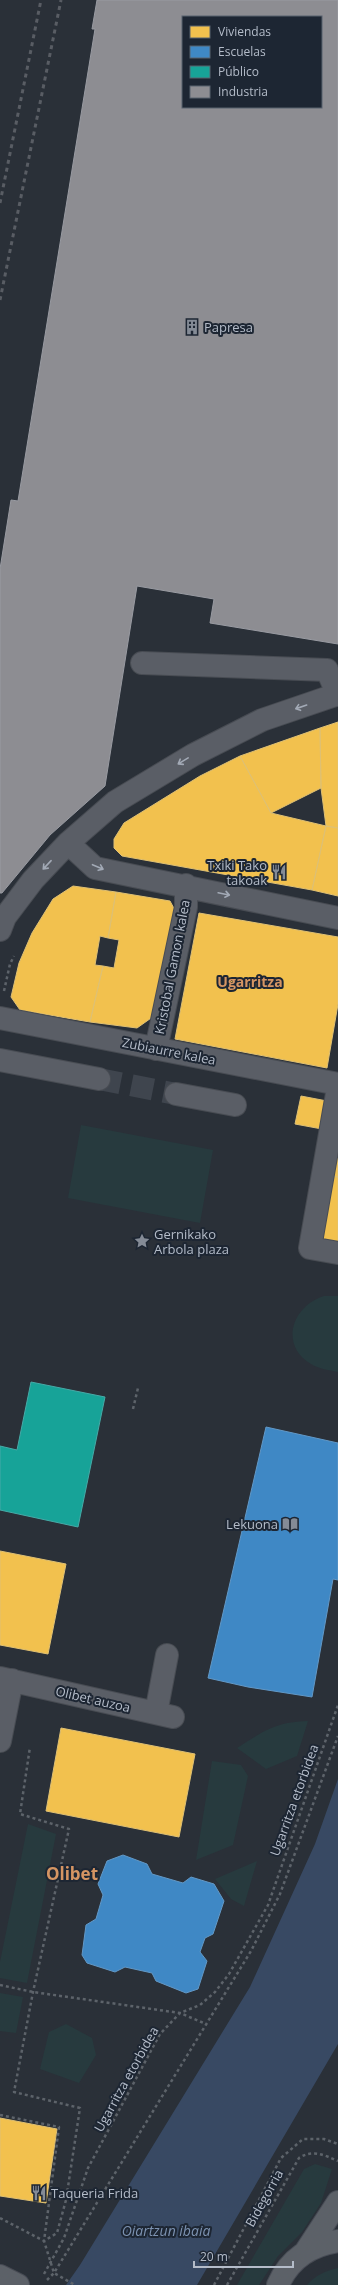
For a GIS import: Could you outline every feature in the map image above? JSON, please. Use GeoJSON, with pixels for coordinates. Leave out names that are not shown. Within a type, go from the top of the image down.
{"type":"FeatureCollection","features":[{"type":"Feature","properties":{"kind":"main road"},"geometry":{"type":"LineString","coordinates":[[306,2251],[338,2202]]}},
{"type":"Feature","properties":{"kind":"main road"},"geometry":{"type":"LineString","coordinates":[[278,2285],[282,2276],[292,2262],[306,2251],[323,2244],[338,2241]]}},
{"type":"Feature","properties":{"kind":"main road"},"geometry":{"type":"LineString","coordinates":[[0,2276],[18,2285]]}},
{"type":"Feature","properties":{"kind":"street"},"geometry":{"type":"LineString","coordinates":[[0,930],[5,917],[33,880],[68,843],[115,802],[193,755],[262,720],[338,695],[327,670],[142,663]]}},
{"type":"Feature","properties":{"kind":"street","name":"Kristobal Gamon kalea"},"geometry":{"type":"LineString","coordinates":[[68,843],[95,868],[186,885],[338,918]]}},
{"type":"Feature","properties":{"kind":"street","name":"Kristobal Gamon kalea"},"geometry":{"type":"LineString","coordinates":[[156,1048],[186,906],[186,885]]}},
{"type":"Feature","properties":{"kind":"street","name":"Zubiaurre kalea"},"geometry":{"type":"LineString","coordinates":[[0,1018],[338,1084]]}},
{"type":"Feature","properties":{"kind":"street"},"geometry":{"type":"LineString","coordinates":[[0,1060],[99,1079]]}},
{"type":"Feature","properties":{"kind":"street"},"geometry":{"type":"LineString","coordinates":[[338,1088],[325,1154],[310,1248],[338,1253]]}},
{"type":"Feature","properties":{"kind":"street"},"geometry":{"type":"LineString","coordinates":[[176,1094],[235,1105]]}},
{"type":"Feature","properties":{"kind":"street","name":"Olibet auzoa"},"geometry":{"type":"LineString","coordinates":[[0,1741],[6,1679],[165,1715],[167,1655]]}},
{"type":"Feature","properties":{"kind":"path"},"geometry":{"type":"LineString","coordinates":[[3,994],[10,964],[16,951]]}},
{"type":"Feature","properties":{"kind":"path"},"geometry":{"type":"LineString","coordinates":[[133,1410],[138,1388]]}},
{"type":"Feature","properties":{"kind":"path","name":"Ugarritza etorbidea"},"geometry":{"type":"LineString","coordinates":[[41,2280],[64,2238],[88,2168],[160,2034],[180,2013],[200,2005],[215,1992],[230,1974],[268,1905],[338,1706]]}},
{"type":"Feature","properties":{"kind":"path","name":"Ugarritza etorbidea"},"geometry":{"type":"LineString","coordinates":[[42,2285],[54,2273],[251,1951],[280,1894],[338,1736]]}},
{"type":"Feature","properties":{"kind":"path"},"geometry":{"type":"LineString","coordinates":[[20,1814],[69,1829],[33,1992],[14,2092],[80,2108],[66,2200],[57,2233],[44,2241]]}},
{"type":"Feature","properties":{"kind":"path"},"geometry":{"type":"LineString","coordinates":[[0,1985],[33,1992],[180,2013],[206,2024]]}},
{"type":"Feature","properties":{"kind":"path"},"geometry":{"type":"LineString","coordinates":[[0,2115],[59,2127],[44,2241],[54,2273],[75,2285]]}},
{"type":"Feature","properties":{"kind":"path"},"geometry":{"type":"LineString","coordinates":[[214,2285],[281,2158],[303,2139],[324,2139],[338,2144]]}},
{"type":"Feature","properties":{"kind":"path","name":"Bidegorria"},"geometry":{"type":"LineString","coordinates":[[227,2285],[299,2158],[311,2153],[319,2153],[338,2161]]}},
{"type":"Feature","properties":{"kind":"path"},"geometry":{"type":"LineString","coordinates":[[0,2218],[44,2241]]}},
{"type":"Feature","properties":{"kind":"green space"},"geometry":{"type":"Polygon","coordinates":[[[81,1125],[213,1150],[200,1223],[68,1198],[81,1125]]]}},
{"type":"Feature","properties":{"kind":"green space"},"geometry":{"type":"Polygon","coordinates":[[[324,1296],[338,1296],[338,1372],[311,1364],[301,1356],[295,1347],[293,1337],[297,1317],[304,1308],[313,1301],[324,1296]]]}},
{"type":"Feature","properties":{"kind":"green space"},"geometry":{"type":"Polygon","coordinates":[[[308,1721],[297,1756],[266,1769],[237,1748],[270,1728],[287,1723],[308,1721]]]}},
{"type":"Feature","properties":{"kind":"green space"},"geometry":{"type":"Polygon","coordinates":[[[212,1761],[241,1765],[248,1776],[233,1845],[196,1860],[212,1761]]]}},
{"type":"Feature","properties":{"kind":"green space"},"geometry":{"type":"Polygon","coordinates":[[[28,1824],[56,1834],[27,1983],[0,1978],[0,1962],[28,1824]]]}},
{"type":"Feature","properties":{"kind":"green space"},"geometry":{"type":"Polygon","coordinates":[[[257,1861],[244,1906],[231,1899],[215,1879],[257,1861]]]}},
{"type":"Feature","properties":{"kind":"green space"},"geometry":{"type":"Polygon","coordinates":[[[0,1993],[23,1997],[16,2033],[0,2031],[0,1993]]]}},
{"type":"Feature","properties":{"kind":"green space"},"geometry":{"type":"Polygon","coordinates":[[[66,2024],[92,2038],[96,2055],[79,2083],[40,2069],[49,2032],[66,2024]]]}},
{"type":"Feature","properties":{"kind":"green space"},"geometry":{"type":"Polygon","coordinates":[[[315,2164],[332,2169],[321,2203],[302,2232],[278,2256],[259,2285],[237,2285],[304,2169],[315,2164]]]}},
{"type":"Feature","properties":{"kind":"green space"},"geometry":{"type":"Polygon","coordinates":[[[338,2268],[338,2285],[307,2285],[321,2274],[338,2268]]]}},
{"type":"Feature","properties":{"kind":"water","name":"Oiartzun ibaia"},"geometry":{"type":"Polygon","coordinates":[[[338,1779],[338,2044],[197,2285],[66,2285],[80,2265],[250,1987],[315,1844],[338,1779]]]}},
{"type":"Feature","properties":{"kind":"building: Viviendas"},"geometry":{"type":"Polygon","coordinates":[[[338,722],[338,828],[326,826],[321,788],[320,728],[338,722]]]}},
{"type":"Feature","properties":{"kind":"building: Viviendas"},"geometry":{"type":"Polygon","coordinates":[[[320,728],[321,788],[271,813],[240,756],[320,728]]]}},
{"type":"Feature","properties":{"kind":"building: Viviendas"},"geometry":{"type":"Polygon","coordinates":[[[240,756],[271,813],[326,826],[312,890],[122,856],[114,848],[114,839],[124,823],[200,776],[240,756]]]}},
{"type":"Feature","properties":{"kind":"building: Viviendas"},"geometry":{"type":"Polygon","coordinates":[[[326,826],[338,828],[338,896],[312,890],[326,826]]]}},
{"type":"Feature","properties":{"kind":"building: Viviendas"},"geometry":{"type":"Polygon","coordinates":[[[73,886],[116,892],[108,938],[100,936],[95,965],[103,966],[90,1022],[20,1010],[11,997],[19,963],[32,933],[53,899],[73,886]]]}},
{"type":"Feature","properties":{"kind":"building: Viviendas"},"geometry":{"type":"Polygon","coordinates":[[[116,892],[170,901],[176,912],[154,1016],[137,1028],[90,1022],[103,966],[114,968],[119,940],[108,938],[116,892]]]}},
{"type":"Feature","properties":{"kind":"building: Viviendas"},"geometry":{"type":"Polygon","coordinates":[[[199,913],[338,937],[338,1004],[327,1068],[175,1039],[199,913]]]}},
{"type":"Feature","properties":{"kind":"building: Viviendas"},"geometry":{"type":"Polygon","coordinates":[[[301,1096],[327,1101],[322,1129],[295,1124],[301,1096]]]}},
{"type":"Feature","properties":{"kind":"building: Viviendas"},"geometry":{"type":"Polygon","coordinates":[[[338,1121],[338,1177],[332,1176],[338,1121]]]}},
{"type":"Feature","properties":{"kind":"building: Viviendas"},"geometry":{"type":"Polygon","coordinates":[[[332,1176],[338,1177],[338,1247],[325,1244],[315,1230],[332,1176]]]}},
{"type":"Feature","properties":{"kind":"building: Viviendas"},"geometry":{"type":"Polygon","coordinates":[[[0,1551],[66,1564],[48,1654],[0,1645],[0,1551]]]}},
{"type":"Feature","properties":{"kind":"building: Viviendas"},"geometry":{"type":"Polygon","coordinates":[[[61,1728],[195,1754],[179,1837],[46,1811],[61,1728]]]}},
{"type":"Feature","properties":{"kind":"building: Viviendas"},"geometry":{"type":"Polygon","coordinates":[[[0,2118],[57,2129],[46,2203],[0,2196],[0,2118]]]}},
{"type":"Feature","properties":{"kind":"building: Escuelas","name":"Lekuona"},"geometry":{"type":"Polygon","coordinates":[[[266,1427],[338,1443],[338,1580],[333,1579],[312,1697],[248,1687],[208,1678],[266,1427]]]}},
{"type":"Feature","properties":{"kind":"building: Escuelas"},"geometry":{"type":"Polygon","coordinates":[[[123,1855],[147,1864],[152,1874],[183,1883],[191,1877],[214,1884],[224,1901],[213,1934],[205,1938],[200,1952],[207,1961],[198,1989],[186,1993],[156,1981],[152,1973],[125,1967],[115,1972],[87,1963],[82,1955],[86,1925],[96,1919],[103,1895],[98,1884],[107,1861],[123,1855]]]}},
{"type":"Feature","properties":{"kind":"building: Público"},"geometry":{"type":"Polygon","coordinates":[[[31,1382],[105,1397],[78,1527],[0,1510],[0,1446],[17,1450],[31,1382]]]}},
{"type":"Feature","properties":{"kind":"building: Industria","name":"Papresa"},"geometry":{"type":"Polygon","coordinates":[[[97,0],[338,0],[338,644],[210,623],[214,599],[137,586],[105,786],[50,835],[2,893],[0,893],[0,569],[11,500],[18,501],[95,29],[92,29],[97,0]]]}},
{"type":"Feature","properties":{"kind":"tunnel"},"geometry":{"type":"LineString","coordinates":[[99,1079],[176,1094]]}},
{"type":"Feature","properties":{"kind":"railway"},"geometry":{"type":"LineString","coordinates":[[0,203],[41,0]]}},
{"type":"Feature","properties":{"kind":"railway"},"geometry":{"type":"LineString","coordinates":[[0,300],[61,0]]}},
{"type":"Feature","properties":{"kind":"place","name":"Papresa"},"geometry":{"type":"Point","coordinates":[192,327]}},
{"type":"Feature","properties":{"kind":"place","name":"Txiki Tako takoak"},"geometry":{"type":"Point","coordinates":[279,872]}},
{"type":"Feature","properties":{"kind":"place","name":"Gernikako Arbola plaza"},"geometry":{"type":"Point","coordinates":[142,1241]}},
{"type":"Feature","properties":{"kind":"place","name":"Lekuona"},"geometry":{"type":"Point","coordinates":[290,1524]}},
{"type":"Feature","properties":{"kind":"place","name":"Taqueria Frida"},"geometry":{"type":"Point","coordinates":[39,2193]}},
{"type":"Feature","properties":{"kind":"district","name":"Ugarritza"},"geometry":{"type":"Point","coordinates":[250,981]}},
{"type":"Feature","properties":{"kind":"district","name":"Olibet"},"geometry":{"type":"Point","coordinates":[72,1873]}}]}
